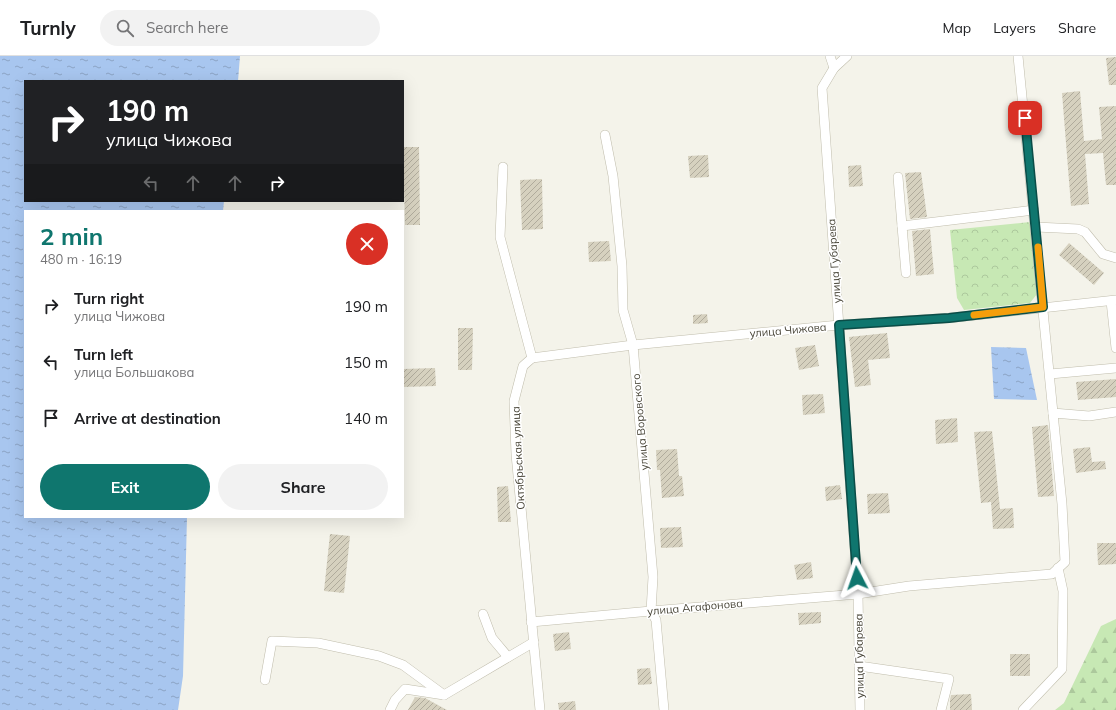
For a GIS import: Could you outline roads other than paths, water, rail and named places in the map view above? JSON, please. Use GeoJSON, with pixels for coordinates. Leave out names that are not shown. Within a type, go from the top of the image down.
{"type":"FeatureCollection","features":[{"type":"Feature","properties":{"kind":"street"},"geometry":{"type":"LineString","coordinates":[[830,56],[834,68]]}},
{"type":"Feature","properties":{"kind":"street","name":"улица Губарева"},"geometry":{"type":"LineString","coordinates":[[847,56],[834,68],[822,88],[858,594],[860,710]]}},
{"type":"Feature","properties":{"kind":"street"},"geometry":{"type":"LineString","coordinates":[[1018,56],[1050,374],[1062,504],[1065,562],[1058,568],[1064,591],[1062,670],[1023,710]]}},
{"type":"Feature","properties":{"kind":"street","name":"улица Воровского"},"geometry":{"type":"LineString","coordinates":[[605,135],[613,176],[622,266],[623,310],[633,345],[653,577],[651,611],[656,620],[664,710]]}},
{"type":"Feature","properties":{"kind":"street"},"geometry":{"type":"LineString","coordinates":[[503,166],[500,237],[532,358]]}},
{"type":"Feature","properties":{"kind":"street"},"geometry":{"type":"LineString","coordinates":[[898,177],[906,273]]}},
{"type":"Feature","properties":{"kind":"street"},"geometry":{"type":"LineString","coordinates":[[902,226],[1034,210]]}},
{"type":"Feature","properties":{"kind":"street"},"geometry":{"type":"LineString","coordinates":[[1036,227],[1078,229],[1085,232],[1103,254],[1116,258]]}},
{"type":"Feature","properties":{"kind":"street"},"geometry":{"type":"LineString","coordinates":[[1114,301],[1116,348]]}},
{"type":"Feature","properties":{"kind":"street","name":"улица Чижова"},"geometry":{"type":"LineString","coordinates":[[532,358],[633,345],[839,325],[949,318],[1043,307],[1114,301]]}},
{"type":"Feature","properties":{"kind":"street","name":"Октябрьская улица"},"geometry":{"type":"LineString","coordinates":[[532,358],[523,366],[514,401],[516,454],[540,710]]}},
{"type":"Feature","properties":{"kind":"street"},"geometry":{"type":"LineString","coordinates":[[1050,374],[1116,368]]}},
{"type":"Feature","properties":{"kind":"street"},"geometry":{"type":"LineString","coordinates":[[1053,413],[1089,416],[1116,412]]}},
{"type":"Feature","properties":{"kind":"street","name":"улица Агафонова"},"geometry":{"type":"LineString","coordinates":[[531,622],[858,594],[908,586],[1052,574],[1058,568]]}},
{"type":"Feature","properties":{"kind":"street"},"geometry":{"type":"LineString","coordinates":[[483,614],[492,638],[508,657]]}},
{"type":"Feature","properties":{"kind":"street"},"geometry":{"type":"LineString","coordinates":[[265,680],[272,641],[318,643],[379,656],[403,665],[444,695]]}},
{"type":"Feature","properties":{"kind":"street"},"geometry":{"type":"LineString","coordinates":[[390,710],[395,700],[405,689],[444,695],[534,642]]}},
{"type":"Feature","properties":{"kind":"street"},"geometry":{"type":"LineString","coordinates":[[860,666],[949,679],[941,710]]}},
{"type":"Feature","properties":{"kind":"water"},"geometry":{"type":"Polygon","coordinates":[[[0,56],[240,56],[238,80],[24,80],[24,202],[224,202],[223,210],[24,210],[24,518],[187,518],[183,676],[178,710],[0,710],[0,56]]]}},
{"type":"Feature","properties":{"kind":"water"},"geometry":{"type":"Polygon","coordinates":[[[991,347],[1026,348],[1037,400],[994,399],[991,347]]]}}]}
